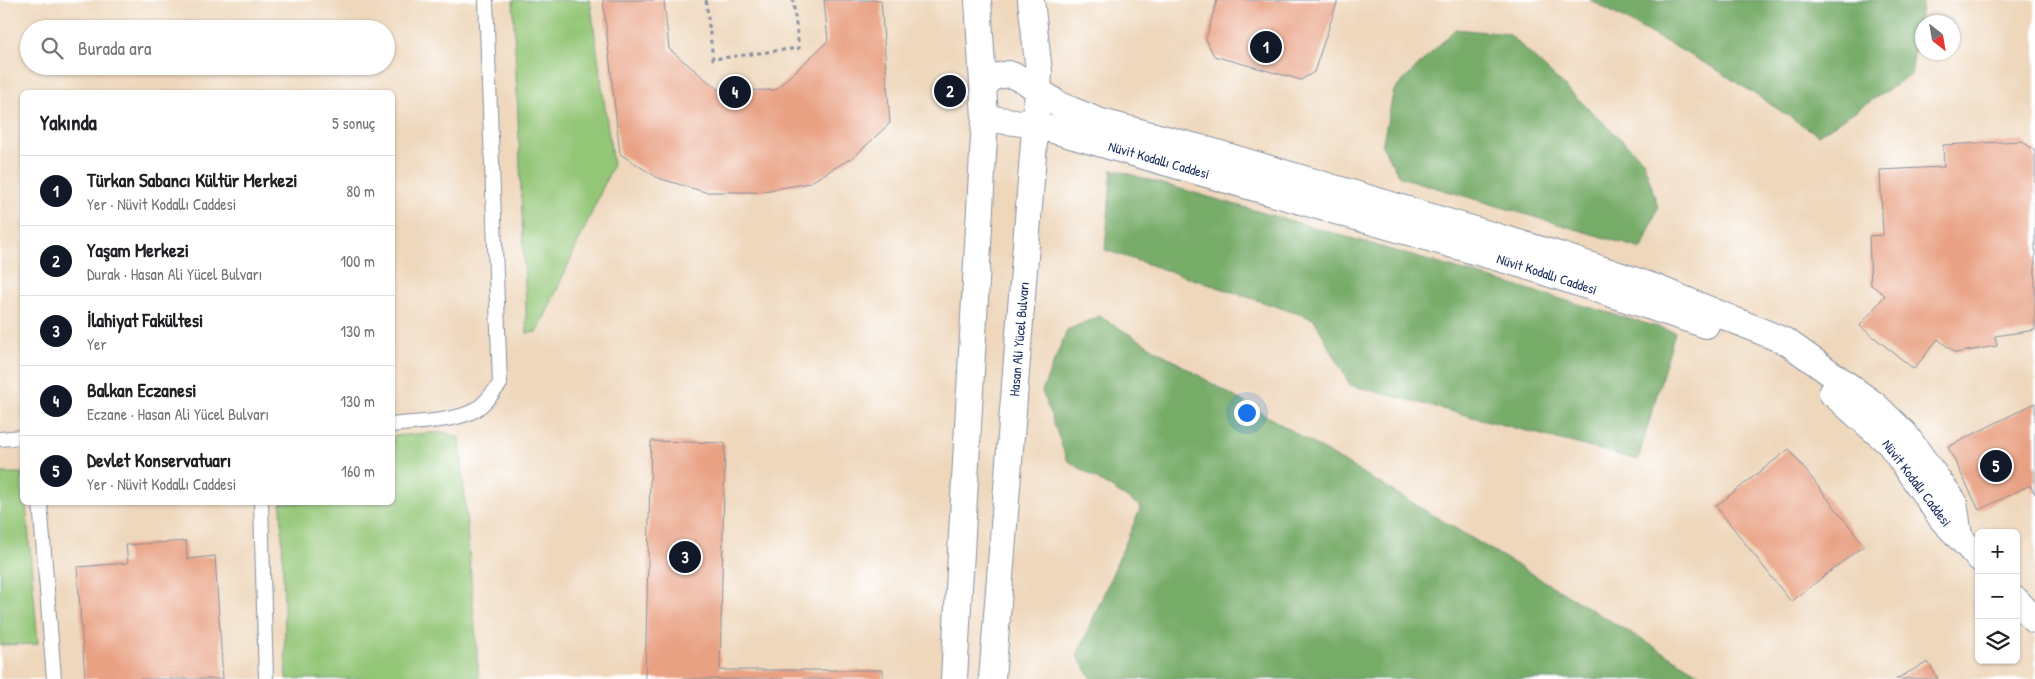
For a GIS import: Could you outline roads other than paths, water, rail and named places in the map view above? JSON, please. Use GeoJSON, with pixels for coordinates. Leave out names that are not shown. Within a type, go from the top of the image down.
{"type":"FeatureCollection","features":[{"type":"Feature","properties":{"kind":"street"},"geometry":{"type":"LineString","coordinates":[[954,679],[985,118],[978,0]]}},
{"type":"Feature","properties":{"kind":"street","name":"Hasan Ali Yücel Bulvarı"},"geometry":{"type":"LineString","coordinates":[[992,679],[1038,91],[1039,72],[1031,0]]}},
{"type":"Feature","properties":{"kind":"street"},"geometry":{"type":"LineString","coordinates":[[983,87],[993,77],[1009,74],[1024,80],[1059,105],[1098,121],[1200,148],[1583,263],[1654,287],[1787,342],[1875,405],[1904,433],[1954,502],[1959,536]]}},
{"type":"Feature","properties":{"kind":"street","name":"Nüvit Kodallı Caddesi"},"geometry":{"type":"LineString","coordinates":[[985,118],[1036,125],[1523,265],[1710,326],[1752,344],[1808,374],[1890,444],[1942,519],[1975,554]]}},
{"type":"Feature","properties":{"kind":"street"},"geometry":{"type":"LineString","coordinates":[[2020,604],[2035,620]]}},
{"type":"Feature","properties":{"kind":"lane"},"geometry":{"type":"LineString","coordinates":[[395,425],[451,417],[470,412],[487,400],[500,384],[486,0]]}},
{"type":"Feature","properties":{"kind":"lane"},"geometry":{"type":"LineString","coordinates":[[0,439],[20,437]]}},
{"type":"Feature","properties":{"kind":"lane"},"geometry":{"type":"LineString","coordinates":[[40,505],[54,679]]}},
{"type":"Feature","properties":{"kind":"lane"},"geometry":{"type":"LineString","coordinates":[[260,505],[266,679]]}},
{"type":"Feature","properties":{"kind":"place","name":"Türkan Sabancı Kültür Merkezi"},"geometry":{"type":"Point","coordinates":[1266,47]}},
{"type":"Feature","properties":{"kind":"place","name":"Yaşam Merkezi"},"geometry":{"type":"Point","coordinates":[950,91]}},
{"type":"Feature","properties":{"kind":"place","name":"Balkan Eczanesi"},"geometry":{"type":"Point","coordinates":[735,92]}},
{"type":"Feature","properties":{"kind":"place","name":"Devlet Konservatuarı"},"geometry":{"type":"Point","coordinates":[1996,466]}},
{"type":"Feature","properties":{"kind":"place","name":"İlahiyat Fakültesi"},"geometry":{"type":"Point","coordinates":[685,557]}}]}
